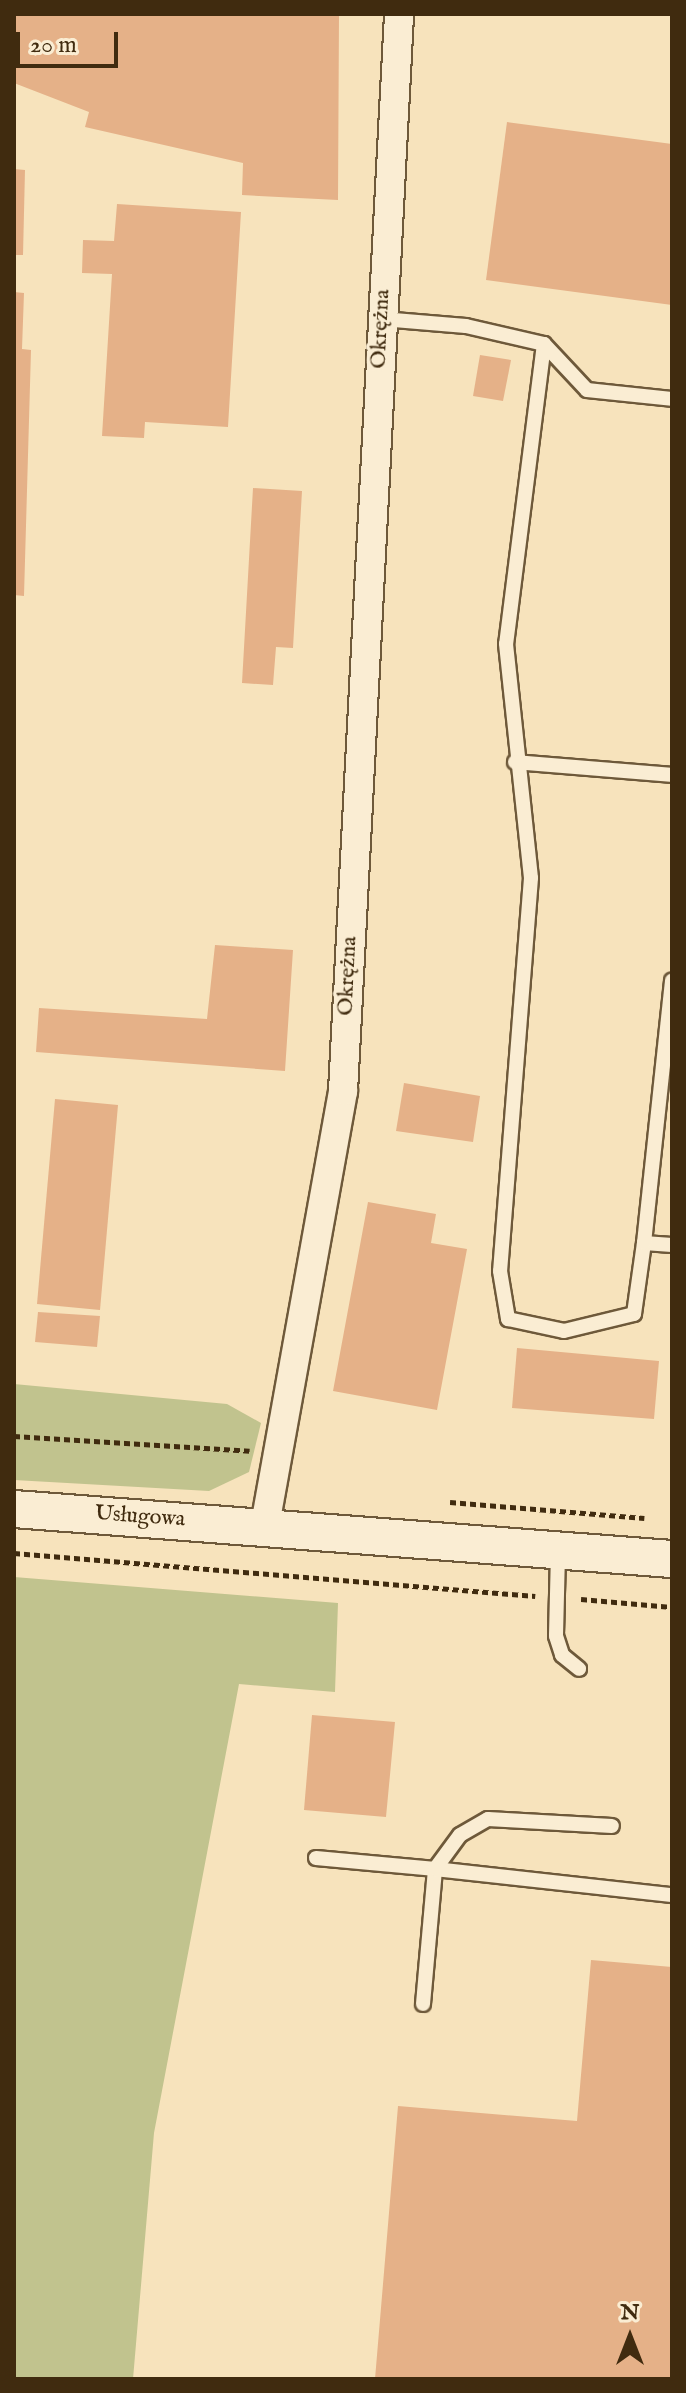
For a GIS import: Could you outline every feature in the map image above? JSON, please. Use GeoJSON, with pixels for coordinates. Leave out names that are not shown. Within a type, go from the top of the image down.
{"type":"FeatureCollection","features":[{"type":"Feature","properties":{"kind":"street","name":"Okrężna"},"geometry":{"type":"LineString","coordinates":[[265,1525],[343,1091],[399,14]]}},
{"type":"Feature","properties":{"kind":"street","name":"Usługowa"},"geometry":{"type":"LineString","coordinates":[[14,1509],[265,1525]]}},
{"type":"Feature","properties":{"kind":"street"},"geometry":{"type":"LineString","coordinates":[[265,1525],[672,1559]]}},
{"type":"Feature","properties":{"kind":"lane"},"geometry":{"type":"LineString","coordinates":[[382,319],[466,326],[544,344],[587,390],[672,399]]}},
{"type":"Feature","properties":{"kind":"lane"},"geometry":{"type":"LineString","coordinates":[[544,344],[506,644],[515,762],[531,878],[500,1271],[508,1319],[564,1331],[634,1314],[672,980]]}},
{"type":"Feature","properties":{"kind":"lane"},"geometry":{"type":"LineString","coordinates":[[515,762],[672,775]]}},
{"type":"Feature","properties":{"kind":"lane"},"geometry":{"type":"LineString","coordinates":[[644,1243],[672,1245]]}},
{"type":"Feature","properties":{"kind":"lane"},"geometry":{"type":"LineString","coordinates":[[558,1548],[556,1636],[562,1655],[579,1669]]}},
{"type":"Feature","properties":{"kind":"lane"},"geometry":{"type":"LineString","coordinates":[[423,2004],[435,1869],[460,1835],[488,1819],[612,1826]]}},
{"type":"Feature","properties":{"kind":"lane"},"geometry":{"type":"LineString","coordinates":[[316,1858],[672,1895]]}},
{"type":"Feature","properties":{"kind":"path"},"geometry":{"type":"LineString","coordinates":[[14,1436],[279,1453]]}},
{"type":"Feature","properties":{"kind":"path"},"geometry":{"type":"LineString","coordinates":[[450,1502],[656,1520]]}},
{"type":"Feature","properties":{"kind":"path"},"geometry":{"type":"LineString","coordinates":[[14,1553],[672,1607]]}},
{"type":"Feature","properties":{"kind":"green space"},"geometry":{"type":"Polygon","coordinates":[[[14,1384],[227,1404],[261,1423],[249,1472],[209,1491],[14,1480],[14,1384]]]}},
{"type":"Feature","properties":{"kind":"green space"},"geometry":{"type":"Polygon","coordinates":[[[14,1577],[338,1603],[335,1692],[239,1684],[154,2133],[133,2379],[14,2379],[14,1577]]]}},
{"type":"Feature","properties":{"kind":"building"},"geometry":{"type":"Polygon","coordinates":[[[14,14],[339,14],[338,200],[242,195],[243,163],[85,127],[89,112],[14,83],[14,14]]]}},
{"type":"Feature","properties":{"kind":"building"},"geometry":{"type":"Polygon","coordinates":[[[507,122],[672,144],[672,305],[486,280],[507,122]]]}},
{"type":"Feature","properties":{"kind":"building"},"geometry":{"type":"Polygon","coordinates":[[[14,169],[25,170],[23,255],[14,255],[14,169]]]}},
{"type":"Feature","properties":{"kind":"building"},"geometry":{"type":"Polygon","coordinates":[[[117,204],[241,212],[228,427],[145,422],[144,438],[102,436],[112,274],[82,273],[83,240],[114,241],[117,204]]]}},
{"type":"Feature","properties":{"kind":"building"},"geometry":{"type":"Polygon","coordinates":[[[14,292],[24,293],[22,349],[31,350],[24,596],[14,595],[14,292]]]}},
{"type":"Feature","properties":{"kind":"building"},"geometry":{"type":"Polygon","coordinates":[[[480,355],[511,360],[503,401],[473,396],[480,355]]]}},
{"type":"Feature","properties":{"kind":"building"},"geometry":{"type":"Polygon","coordinates":[[[253,488],[302,491],[293,648],[276,647],[273,685],[242,683],[253,488]]]}},
{"type":"Feature","properties":{"kind":"building"},"geometry":{"type":"Polygon","coordinates":[[[215,945],[293,950],[285,1071],[36,1052],[39,1008],[207,1019],[215,945]]]}},
{"type":"Feature","properties":{"kind":"building"},"geometry":{"type":"Polygon","coordinates":[[[404,1083],[480,1096],[473,1142],[396,1131],[404,1083]]]}},
{"type":"Feature","properties":{"kind":"building"},"geometry":{"type":"Polygon","coordinates":[[[55,1099],[118,1105],[100,1310],[37,1304],[55,1099]]]}},
{"type":"Feature","properties":{"kind":"building"},"geometry":{"type":"Polygon","coordinates":[[[368,1202],[436,1214],[431,1243],[467,1249],[437,1410],[333,1391],[368,1202]]]}},
{"type":"Feature","properties":{"kind":"building"},"geometry":{"type":"Polygon","coordinates":[[[38,1312],[100,1316],[97,1347],[35,1342],[38,1312]]]}},
{"type":"Feature","properties":{"kind":"building"},"geometry":{"type":"Polygon","coordinates":[[[517,1348],[659,1361],[654,1419],[512,1408],[517,1348]]]}},
{"type":"Feature","properties":{"kind":"building"},"geometry":{"type":"Polygon","coordinates":[[[312,1715],[395,1722],[386,1817],[304,1810],[312,1715]]]}},
{"type":"Feature","properties":{"kind":"building"},"geometry":{"type":"Polygon","coordinates":[[[591,1960],[672,1967],[672,2379],[375,2379],[398,2106],[577,2121],[591,1960]]]}}]}
